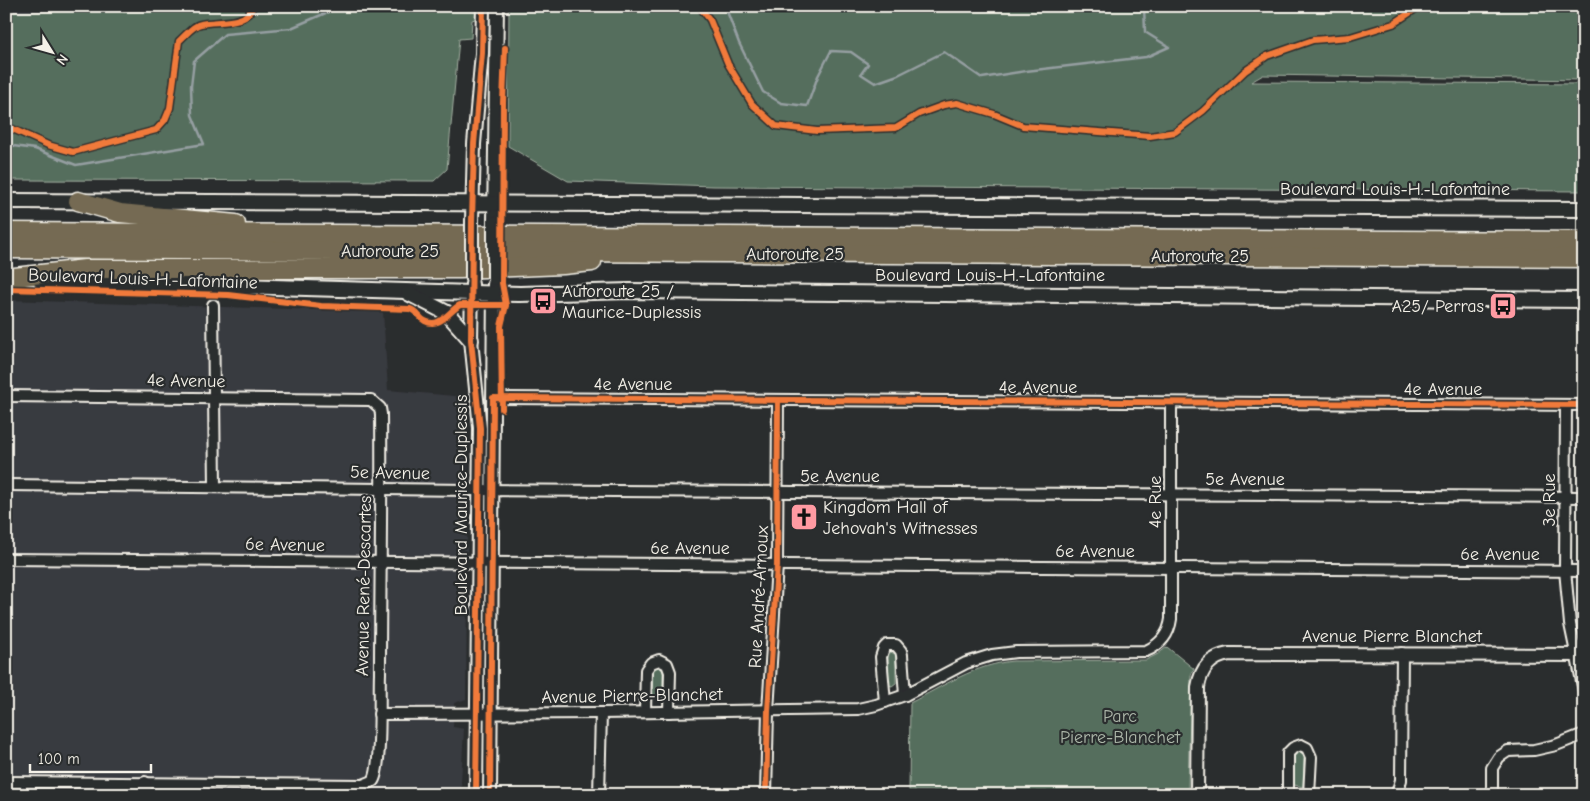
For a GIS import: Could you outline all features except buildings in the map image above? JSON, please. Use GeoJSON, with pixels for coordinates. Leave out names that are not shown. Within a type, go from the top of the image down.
{"type":"FeatureCollection","features":[{"type":"Feature","properties":{"kind":"highway"},"geometry":{"type":"LineString","coordinates":[[78,201],[120,213],[194,219],[320,234]]}},
{"type":"Feature","properties":{"kind":"highway","name":"Autoroute 25"},"geometry":{"type":"LineString","coordinates":[[6,232],[1584,241]]}},
{"type":"Feature","properties":{"kind":"highway","name":"Autoroute 25"},"geometry":{"type":"LineString","coordinates":[[6,249],[1584,258]]}},
{"type":"Feature","properties":{"kind":"highway"},"geometry":{"type":"LineString","coordinates":[[6,279],[85,269],[530,267],[664,253]]}},
{"type":"Feature","properties":{"kind":"main road","name":"Boulevard Louis-H.-Lafontaine"},"geometry":{"type":"LineString","coordinates":[[6,201],[1584,209]]}},
{"type":"Feature","properties":{"kind":"main road","name":"Boulevard Louis-H.-Lafontaine"},"geometry":{"type":"LineString","coordinates":[[6,279],[405,291],[494,286],[630,291],[1584,300]]}},
{"type":"Feature","properties":{"kind":"main road"},"geometry":{"type":"LineString","coordinates":[[405,291],[446,313],[471,340]]}},
{"type":"Feature","properties":{"kind":"street","name":"Boulevard Maurice-Duplessis"},"geometry":{"type":"LineString","coordinates":[[476,795],[480,428],[471,340],[472,203],[474,144],[482,58],[484,6]]}},
{"type":"Feature","properties":{"kind":"street","name":"Boulevard Maurice-Duplessis"},"geometry":{"type":"LineString","coordinates":[[490,795],[497,6]]}},
{"type":"Feature","properties":{"kind":"street"},"geometry":{"type":"LineString","coordinates":[[213,305],[215,487]]}},
{"type":"Feature","properties":{"kind":"street","name":"4e Avenue"},"geometry":{"type":"LineString","coordinates":[[6,396],[365,399]]}},
{"type":"Feature","properties":{"kind":"street","name":"4e Avenue"},"geometry":{"type":"LineString","coordinates":[[493,398],[1584,405]]}},
{"type":"Feature","properties":{"kind":"street","name":"Avenue René-Descartes"},"geometry":{"type":"LineString","coordinates":[[146,782],[363,785],[373,781],[377,772],[379,714],[381,414],[376,404],[371,400],[365,399]]}},
{"type":"Feature","properties":{"kind":"street","name":"Rue André-Arnoux"},"geometry":{"type":"LineString","coordinates":[[766,795],[768,711],[777,565],[778,400]]}},
{"type":"Feature","properties":{"kind":"street","name":"4e Rue"},"geometry":{"type":"LineString","coordinates":[[1168,632],[1171,619],[1171,402]]}},
{"type":"Feature","properties":{"kind":"street","name":"3e Rue"},"geometry":{"type":"LineString","coordinates":[[1566,405],[1565,570],[1570,624],[1580,655],[1584,691]]}},
{"type":"Feature","properties":{"kind":"street","name":"5e Avenue"},"geometry":{"type":"LineString","coordinates":[[6,485],[1584,497]]}},
{"type":"Feature","properties":{"kind":"street","name":"6e Avenue"},"geometry":{"type":"LineString","coordinates":[[6,559],[1584,570]]}},
{"type":"Feature","properties":{"kind":"street","name":"Avenue Pierre-Blanchet"},"geometry":{"type":"LineString","coordinates":[[379,714],[858,709],[905,695],[966,663],[992,655],[1016,652],[1139,652],[1153,648],[1168,632]]}},
{"type":"Feature","properties":{"kind":"street"},"geometry":{"type":"LineString","coordinates":[[885,702],[881,657],[884,648],[888,645],[896,645],[901,651],[905,695]]}},
{"type":"Feature","properties":{"kind":"street"},"geometry":{"type":"LineString","coordinates":[[1394,795],[1398,790],[1401,780],[1402,653]]}},
{"type":"Feature","properties":{"kind":"street","name":"Avenue Pierre Blanchet"},"geometry":{"type":"LineString","coordinates":[[1197,795],[1198,687],[1200,676],[1205,667],[1218,655],[1402,653],[1580,655]]}},
{"type":"Feature","properties":{"kind":"street"},"geometry":{"type":"LineString","coordinates":[[645,712],[646,670],[651,663],[659,660],[666,664],[670,672],[669,712]]}},
{"type":"Feature","properties":{"kind":"street"},"geometry":{"type":"LineString","coordinates":[[599,795],[601,713]]}},
{"type":"Feature","properties":{"kind":"street"},"geometry":{"type":"LineString","coordinates":[[1492,795],[1492,768],[1503,754],[1508,751],[1534,750],[1556,745],[1584,734]]}},
{"type":"Feature","properties":{"kind":"street"},"geometry":{"type":"LineString","coordinates":[[1288,795],[1288,754],[1293,748],[1301,745],[1307,748],[1311,757],[1310,795]]}},
{"type":"Feature","properties":{"kind":"street"},"geometry":{"type":"LineString","coordinates":[[6,782],[146,782],[146,795]]}},
{"type":"Feature","properties":{"kind":"shaded area"},"geometry":{"type":"Polygon","coordinates":[[[6,6],[204,6],[167,10],[6,12],[6,6]]]}},
{"type":"Feature","properties":{"kind":"shaded area"},"geometry":{"type":"Polygon","coordinates":[[[6,300],[383,312],[388,390],[465,397],[468,476],[459,481],[457,496],[467,500],[467,552],[455,556],[455,571],[467,576],[466,699],[454,703],[453,727],[464,729],[462,795],[6,795],[6,300]]]}},
{"type":"Feature","properties":{"kind":"green space"},"geometry":{"type":"Polygon","coordinates":[[[191,6],[476,6],[475,19],[472,20],[471,38],[459,39],[447,169],[434,181],[6,180],[6,12],[184,11],[191,6]]]}},
{"type":"Feature","properties":{"kind":"green space"},"geometry":{"type":"Polygon","coordinates":[[[509,6],[1584,6],[1584,80],[1263,75],[1251,82],[1584,84],[1584,191],[714,186],[568,181],[508,146],[509,6]]]}},
{"type":"Feature","properties":{"kind":"green space","name":"Parc Pierre-Blanchet"},"geometry":{"type":"Polygon","coordinates":[[[1167,647],[1194,669],[1191,675],[1188,788],[1185,792],[909,791],[910,703],[986,666],[1014,661],[1146,660],[1167,647]]]}},
{"type":"Feature","properties":{"kind":"green space"},"geometry":{"type":"Polygon","coordinates":[[[890,652],[896,654],[896,683],[892,686],[888,682],[888,655],[890,652]]]}},
{"type":"Feature","properties":{"kind":"green space"},"geometry":{"type":"Polygon","coordinates":[[[659,666],[663,671],[663,696],[662,698],[653,698],[652,670],[654,667],[659,666]]]}},
{"type":"Feature","properties":{"kind":"green space"},"geometry":{"type":"Polygon","coordinates":[[[1299,752],[1304,757],[1303,787],[1294,785],[1294,756],[1299,752]]]}},
{"type":"Feature","properties":{"kind":"waterway"},"geometry":{"type":"LineString","coordinates":[[6,145],[35,149],[76,165],[204,144],[192,115],[191,86],[194,61],[225,34],[291,28],[342,6]]}},
{"type":"Feature","properties":{"kind":"waterway"},"geometry":{"type":"LineString","coordinates":[[354,6],[401,9],[408,6]]}},
{"type":"Feature","properties":{"kind":"waterway"},"geometry":{"type":"LineString","coordinates":[[725,6],[739,43],[763,92],[781,103],[807,106],[818,76],[831,51],[851,52],[868,64],[861,74],[875,83],[898,75],[944,52],[982,78],[1146,57],[1169,47],[1145,32],[1144,6]]}},
{"type":"Feature","properties":{"kind":"cycle path"},"geometry":{"type":"LineString","coordinates":[[6,126],[48,145],[73,152],[156,130],[165,120],[170,108],[179,41],[192,28],[198,25],[230,21],[244,17],[253,6]]}},
{"type":"Feature","properties":{"kind":"cycle path"},"geometry":{"type":"LineString","coordinates":[[476,795],[480,428],[471,340],[472,221],[474,144],[482,53],[483,6]]}},
{"type":"Feature","properties":{"kind":"cycle path"},"geometry":{"type":"LineString","coordinates":[[699,6],[710,20],[728,64],[752,104],[776,126],[817,131],[896,128],[919,114],[944,105],[957,103],[994,114],[1023,126],[1150,136],[1175,132],[1203,111],[1245,71],[1267,56],[1313,40],[1350,37],[1393,24],[1420,6]]}},
{"type":"Feature","properties":{"kind":"cycle path"},"geometry":{"type":"LineString","coordinates":[[502,409],[501,326],[506,305],[502,283],[505,48]]}},
{"type":"Feature","properties":{"kind":"cycle path"},"geometry":{"type":"LineString","coordinates":[[6,289],[228,295],[321,306],[410,309],[423,320],[430,323],[440,321],[460,305],[506,305]]}},
{"type":"Feature","properties":{"kind":"cycle path"},"geometry":{"type":"LineString","coordinates":[[490,795],[493,398],[1584,405]]}},
{"type":"Feature","properties":{"kind":"cycle path"},"geometry":{"type":"LineString","coordinates":[[766,795],[768,711],[777,565],[778,400]]}},
{"type":"Feature","properties":{"kind":"place","name":"Autoroute 25 / Maurice-Duplessis"},"geometry":{"type":"Point","coordinates":[543,301]}},
{"type":"Feature","properties":{"kind":"place","name":"A25/ Perras"},"geometry":{"type":"Point","coordinates":[1503,306]}},
{"type":"Feature","properties":{"kind":"place","name":"Kingdom Hall of Jehovah's Witnesses"},"geometry":{"type":"Point","coordinates":[804,517]}}]}
